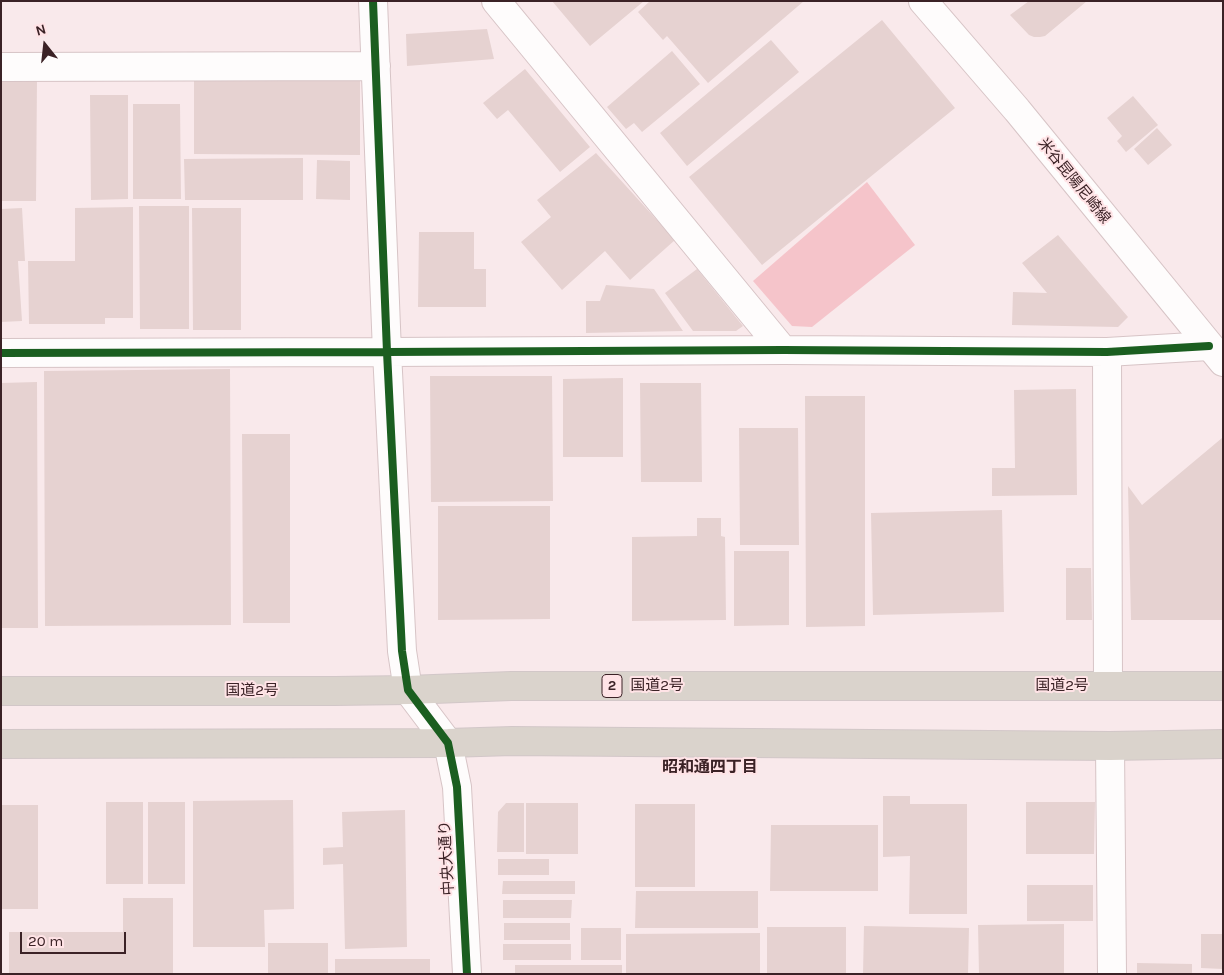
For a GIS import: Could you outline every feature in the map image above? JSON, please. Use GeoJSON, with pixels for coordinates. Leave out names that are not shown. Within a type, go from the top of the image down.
{"type":"FeatureCollection","features":[{"type":"Feature","properties":{"kind":"highway","name":"国道2号"},"geometry":{"type":"LineString","coordinates":[[1,691],[408,690],[521,686],[1223,686]]}},
{"type":"Feature","properties":{"kind":"highway"},"geometry":{"type":"LineString","coordinates":[[1,744],[448,743],[512,741],[1110,746],[1223,744]]}},
{"type":"Feature","properties":{"kind":"street"},"geometry":{"type":"LineString","coordinates":[[373,1],[387,352],[402,651],[408,690],[448,743]]}},
{"type":"Feature","properties":{"kind":"street"},"geometry":{"type":"LineString","coordinates":[[496,1],[783,350]]}},
{"type":"Feature","properties":{"kind":"street","name":"米谷昆陽尼崎線"},"geometry":{"type":"LineString","coordinates":[[924,1],[1017,110],[1219,358]]}},
{"type":"Feature","properties":{"kind":"street"},"geometry":{"type":"LineString","coordinates":[[1,67],[376,66]]}},
{"type":"Feature","properties":{"kind":"street"},"geometry":{"type":"LineString","coordinates":[[1,353],[783,350],[1107,352],[1219,358]]}},
{"type":"Feature","properties":{"kind":"street"},"geometry":{"type":"LineString","coordinates":[[1107,352],[1108,686]]}},
{"type":"Feature","properties":{"kind":"street","name":"中央大通り"},"geometry":{"type":"LineString","coordinates":[[448,743],[457,786],[467,974]]}},
{"type":"Feature","properties":{"kind":"street"},"geometry":{"type":"LineString","coordinates":[[1110,746],[1112,974]]}},
{"type":"Feature","properties":{"kind":"shaded area"},"geometry":{"type":"Polygon","coordinates":[[[867,182],[915,245],[812,327],[792,326],[753,281],[867,182]]]}},
{"type":"Feature","properties":{"kind":"building"},"geometry":{"type":"Polygon","coordinates":[[[552,1],[644,1],[590,46],[552,1]]]}},
{"type":"Feature","properties":{"kind":"building"},"geometry":{"type":"Polygon","coordinates":[[[650,1],[804,1],[708,83],[667,36],[663,40],[638,12],[650,1]]]}},
{"type":"Feature","properties":{"kind":"building"},"geometry":{"type":"Polygon","coordinates":[[[1029,1],[1087,1],[1045,36],[1034,37],[1029,35],[1010,15],[1029,1]]]}},
{"type":"Feature","properties":{"kind":"building"},"geometry":{"type":"Polygon","coordinates":[[[882,20],[955,108],[762,265],[689,177],[882,20]]]}},
{"type":"Feature","properties":{"kind":"building"},"geometry":{"type":"Polygon","coordinates":[[[487,29],[494,59],[407,66],[406,34],[487,29]]]}},
{"type":"Feature","properties":{"kind":"building"},"geometry":{"type":"Polygon","coordinates":[[[771,40],[799,72],[687,166],[660,133],[771,40]]]}},
{"type":"Feature","properties":{"kind":"building"},"geometry":{"type":"Polygon","coordinates":[[[672,51],[700,84],[642,132],[634,123],[626,129],[607,107],[672,51]]]}},
{"type":"Feature","properties":{"kind":"building"},"geometry":{"type":"Polygon","coordinates":[[[525,69],[590,147],[560,172],[508,110],[497,119],[483,103],[525,69]]]}},
{"type":"Feature","properties":{"kind":"building"},"geometry":{"type":"Polygon","coordinates":[[[1,79],[37,79],[36,201],[1,201],[1,79]]]}},
{"type":"Feature","properties":{"kind":"building"},"geometry":{"type":"Polygon","coordinates":[[[194,80],[360,80],[360,155],[194,154],[194,80]]]}},
{"type":"Feature","properties":{"kind":"building"},"geometry":{"type":"Polygon","coordinates":[[[90,95],[128,95],[128,199],[91,200],[90,95]]]}},
{"type":"Feature","properties":{"kind":"building"},"geometry":{"type":"Polygon","coordinates":[[[1133,96],[1158,125],[1126,152],[1117,141],[1122,136],[1107,118],[1133,96]]]}},
{"type":"Feature","properties":{"kind":"building"},"geometry":{"type":"Polygon","coordinates":[[[133,104],[180,104],[181,199],[133,199],[133,104]]]}},
{"type":"Feature","properties":{"kind":"building"},"geometry":{"type":"Polygon","coordinates":[[[1157,128],[1172,145],[1148,165],[1134,149],[1157,128]]]}},
{"type":"Feature","properties":{"kind":"building"},"geometry":{"type":"Polygon","coordinates":[[[596,153],[675,240],[630,280],[605,251],[562,290],[521,242],[551,217],[537,200],[596,153]]]}},
{"type":"Feature","properties":{"kind":"building"},"geometry":{"type":"Polygon","coordinates":[[[303,158],[303,200],[185,200],[184,159],[303,158]]]}},
{"type":"Feature","properties":{"kind":"building"},"geometry":{"type":"Polygon","coordinates":[[[317,160],[350,161],[350,200],[316,199],[317,160]]]}},
{"type":"Feature","properties":{"kind":"building"},"geometry":{"type":"Polygon","coordinates":[[[139,206],[189,206],[189,329],[140,329],[139,206]]]}},
{"type":"Feature","properties":{"kind":"building"},"geometry":{"type":"Polygon","coordinates":[[[133,207],[133,318],[105,318],[105,324],[29,324],[28,261],[75,261],[75,208],[133,207]]]}},
{"type":"Feature","properties":{"kind":"building"},"geometry":{"type":"Polygon","coordinates":[[[22,208],[25,261],[18,261],[22,321],[1,322],[1,209],[22,208]]]}},
{"type":"Feature","properties":{"kind":"building"},"geometry":{"type":"Polygon","coordinates":[[[192,208],[241,208],[241,330],[193,330],[192,208]]]}},
{"type":"Feature","properties":{"kind":"building"},"geometry":{"type":"Polygon","coordinates":[[[419,232],[474,232],[474,269],[486,269],[486,307],[418,307],[419,232]]]}},
{"type":"Feature","properties":{"kind":"building"},"geometry":{"type":"Polygon","coordinates":[[[1058,235],[1128,317],[1118,327],[1012,325],[1013,292],[1047,293],[1022,263],[1058,235]]]}},
{"type":"Feature","properties":{"kind":"building"},"geometry":{"type":"Polygon","coordinates":[[[697,269],[743,326],[736,331],[693,331],[665,293],[697,269]]]}},
{"type":"Feature","properties":{"kind":"building"},"geometry":{"type":"Polygon","coordinates":[[[606,285],[654,289],[683,331],[586,333],[586,301],[600,301],[606,285]]]}},
{"type":"Feature","properties":{"kind":"building"},"geometry":{"type":"Polygon","coordinates":[[[230,369],[231,625],[45,626],[44,371],[230,369]]]}},
{"type":"Feature","properties":{"kind":"building"},"geometry":{"type":"Polygon","coordinates":[[[430,376],[552,376],[553,501],[431,502],[430,376]]]}},
{"type":"Feature","properties":{"kind":"building"},"geometry":{"type":"Polygon","coordinates":[[[623,378],[623,457],[563,457],[563,379],[623,378]]]}},
{"type":"Feature","properties":{"kind":"building"},"geometry":{"type":"Polygon","coordinates":[[[37,382],[38,628],[1,628],[1,383],[37,382]]]}},
{"type":"Feature","properties":{"kind":"building"},"geometry":{"type":"Polygon","coordinates":[[[640,383],[701,383],[702,482],[641,482],[640,383]]]}},
{"type":"Feature","properties":{"kind":"building"},"geometry":{"type":"Polygon","coordinates":[[[1076,389],[1077,495],[992,496],[992,468],[1015,468],[1014,390],[1076,389]]]}},
{"type":"Feature","properties":{"kind":"building"},"geometry":{"type":"Polygon","coordinates":[[[805,396],[865,396],[865,626],[806,627],[805,396]]]}},
{"type":"Feature","properties":{"kind":"building"},"geometry":{"type":"Polygon","coordinates":[[[739,428],[798,428],[799,545],[740,545],[739,428]]]}},
{"type":"Feature","properties":{"kind":"building"},"geometry":{"type":"Polygon","coordinates":[[[242,434],[290,434],[290,623],[243,623],[242,434]]]}},
{"type":"Feature","properties":{"kind":"building"},"geometry":{"type":"Polygon","coordinates":[[[1222,438],[1223,620],[1131,620],[1128,486],[1142,505],[1222,438]]]}},
{"type":"Feature","properties":{"kind":"building"},"geometry":{"type":"Polygon","coordinates":[[[438,506],[550,506],[550,619],[438,620],[438,506]]]}},
{"type":"Feature","properties":{"kind":"building"},"geometry":{"type":"Polygon","coordinates":[[[1002,510],[1004,612],[873,615],[871,513],[1002,510]]]}},
{"type":"Feature","properties":{"kind":"building"},"geometry":{"type":"Polygon","coordinates":[[[697,518],[721,518],[721,536],[725,537],[726,620],[632,621],[632,537],[697,536],[697,518]]]}},
{"type":"Feature","properties":{"kind":"building"},"geometry":{"type":"Polygon","coordinates":[[[734,551],[789,551],[789,625],[734,626],[734,551]]]}},
{"type":"Feature","properties":{"kind":"building"},"geometry":{"type":"Polygon","coordinates":[[[1066,568],[1091,568],[1092,620],[1066,620],[1066,568]]]}},
{"type":"Feature","properties":{"kind":"building"},"geometry":{"type":"Polygon","coordinates":[[[883,796],[910,796],[910,804],[967,804],[967,914],[909,914],[910,856],[883,857],[883,796]]]}},
{"type":"Feature","properties":{"kind":"building"},"geometry":{"type":"Polygon","coordinates":[[[293,800],[294,909],[264,910],[265,947],[193,947],[193,801],[293,800]]]}},
{"type":"Feature","properties":{"kind":"building"},"geometry":{"type":"Polygon","coordinates":[[[106,802],[143,802],[143,884],[106,884],[106,802]]]}},
{"type":"Feature","properties":{"kind":"building"},"geometry":{"type":"Polygon","coordinates":[[[148,802],[185,802],[185,884],[148,884],[148,802]]]}},
{"type":"Feature","properties":{"kind":"building"},"geometry":{"type":"Polygon","coordinates":[[[1026,802],[1095,802],[1094,854],[1026,854],[1026,802]]]}},
{"type":"Feature","properties":{"kind":"building"},"geometry":{"type":"Polygon","coordinates":[[[506,803],[524,803],[524,852],[497,852],[498,812],[506,803]]]}},
{"type":"Feature","properties":{"kind":"building"},"geometry":{"type":"Polygon","coordinates":[[[526,803],[578,803],[578,854],[526,854],[526,803]]]}},
{"type":"Feature","properties":{"kind":"building"},"geometry":{"type":"Polygon","coordinates":[[[635,804],[695,804],[695,887],[635,887],[635,804]]]}},
{"type":"Feature","properties":{"kind":"building"},"geometry":{"type":"Polygon","coordinates":[[[1,805],[38,805],[38,909],[1,909],[1,805]]]}},
{"type":"Feature","properties":{"kind":"building"},"geometry":{"type":"Polygon","coordinates":[[[405,810],[407,947],[345,949],[343,864],[323,865],[323,848],[343,847],[342,812],[405,810]]]}},
{"type":"Feature","properties":{"kind":"building"},"geometry":{"type":"Polygon","coordinates":[[[771,825],[878,825],[878,891],[770,891],[771,825]]]}},
{"type":"Feature","properties":{"kind":"building"},"geometry":{"type":"Polygon","coordinates":[[[498,859],[549,859],[549,875],[498,875],[498,859]]]}},
{"type":"Feature","properties":{"kind":"building"},"geometry":{"type":"Polygon","coordinates":[[[503,881],[575,881],[575,894],[502,894],[503,881]]]}},
{"type":"Feature","properties":{"kind":"building"},"geometry":{"type":"Polygon","coordinates":[[[1027,885],[1093,885],[1093,921],[1027,921],[1027,885]]]}},
{"type":"Feature","properties":{"kind":"building"},"geometry":{"type":"Polygon","coordinates":[[[636,891],[758,891],[758,928],[635,928],[636,891]]]}},
{"type":"Feature","properties":{"kind":"building"},"geometry":{"type":"Polygon","coordinates":[[[123,898],[173,898],[173,974],[9,974],[9,932],[123,932],[123,898]]]}},
{"type":"Feature","properties":{"kind":"building"},"geometry":{"type":"Polygon","coordinates":[[[503,900],[572,900],[571,918],[503,918],[503,900]]]}},
{"type":"Feature","properties":{"kind":"building"},"geometry":{"type":"Polygon","coordinates":[[[504,923],[570,923],[570,940],[504,940],[504,923]]]}},
{"type":"Feature","properties":{"kind":"building"},"geometry":{"type":"Polygon","coordinates":[[[1064,924],[1064,974],[979,974],[978,925],[1064,924]]]}},
{"type":"Feature","properties":{"kind":"building"},"geometry":{"type":"Polygon","coordinates":[[[864,926],[969,928],[968,974],[863,974],[864,926]]]}},
{"type":"Feature","properties":{"kind":"building"},"geometry":{"type":"Polygon","coordinates":[[[767,927],[846,927],[846,974],[767,974],[767,927]]]}},
{"type":"Feature","properties":{"kind":"building"},"geometry":{"type":"Polygon","coordinates":[[[581,928],[621,928],[621,960],[581,960],[581,928]]]}},
{"type":"Feature","properties":{"kind":"building"},"geometry":{"type":"Polygon","coordinates":[[[760,933],[760,974],[626,974],[626,934],[760,933]]]}},
{"type":"Feature","properties":{"kind":"building"},"geometry":{"type":"Polygon","coordinates":[[[1201,934],[1223,934],[1223,969],[1201,968],[1201,934]]]}},
{"type":"Feature","properties":{"kind":"building"},"geometry":{"type":"Polygon","coordinates":[[[268,943],[328,943],[328,974],[268,974],[268,943]]]}},
{"type":"Feature","properties":{"kind":"building"},"geometry":{"type":"Polygon","coordinates":[[[503,944],[571,944],[571,960],[503,960],[503,944]]]}},
{"type":"Feature","properties":{"kind":"building"},"geometry":{"type":"Polygon","coordinates":[[[335,959],[430,959],[430,974],[335,974],[335,959]]]}},
{"type":"Feature","properties":{"kind":"building"},"geometry":{"type":"Polygon","coordinates":[[[1137,963],[1192,964],[1192,974],[1137,974],[1137,963]]]}},
{"type":"Feature","properties":{"kind":"building"},"geometry":{"type":"Polygon","coordinates":[[[515,965],[622,965],[622,974],[515,974],[515,965]]]}},
{"type":"Feature","properties":{"kind":"cycle path"},"geometry":{"type":"LineString","coordinates":[[373,1],[387,352],[402,651],[408,690],[448,743],[457,787],[467,974]]}},
{"type":"Feature","properties":{"kind":"cycle path"},"geometry":{"type":"LineString","coordinates":[[1,353],[783,350],[1107,352],[1209,346]]}},
{"type":"Feature","properties":{"kind":"district","name":"昭和通四丁目"},"geometry":{"type":"Point","coordinates":[710,767]}}]}
